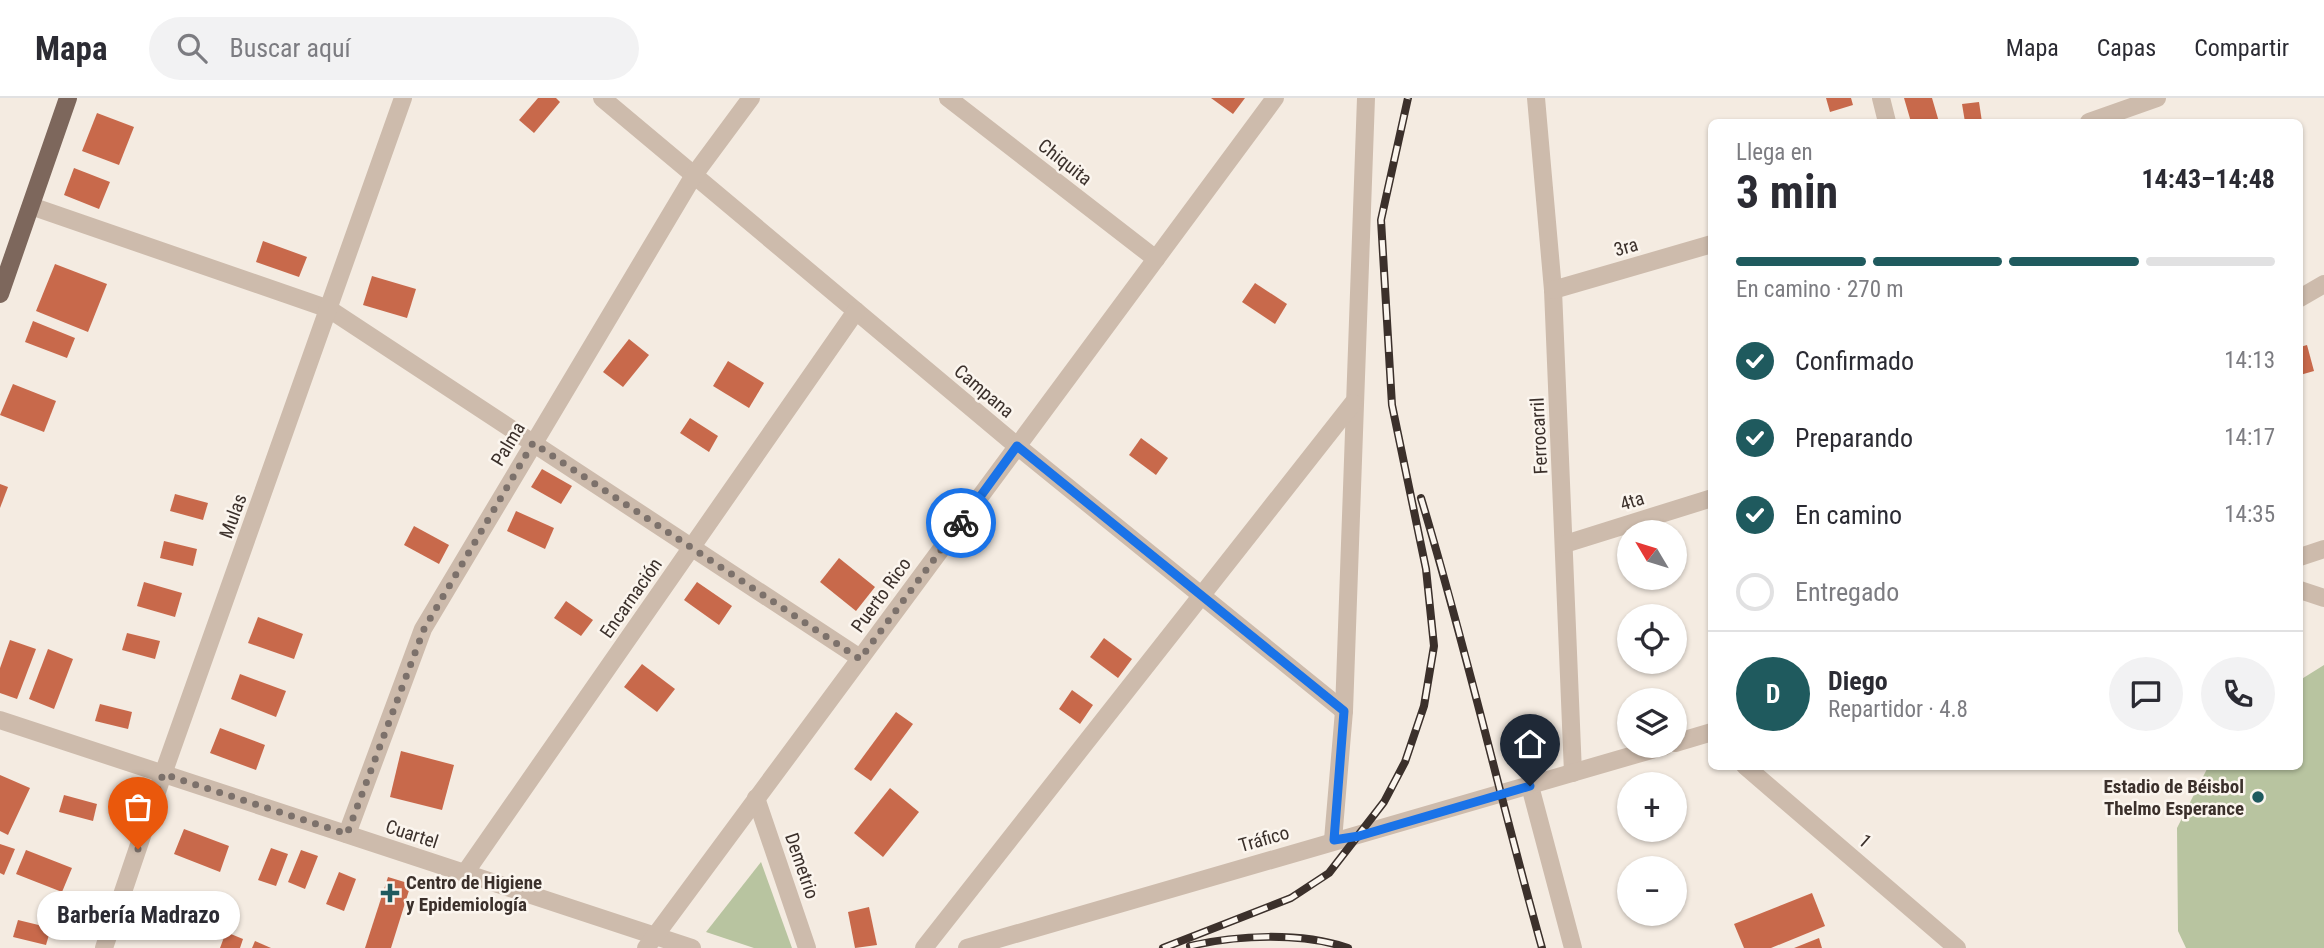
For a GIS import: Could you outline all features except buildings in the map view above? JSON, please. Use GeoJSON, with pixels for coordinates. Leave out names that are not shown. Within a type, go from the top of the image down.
{"type":"FeatureCollection","features":[{"type":"Feature","properties":{"kind":"main road"},"geometry":{"type":"LineString","coordinates":[[0,295],[68,98]]}},
{"type":"Feature","properties":{"kind":"street","name":"Mulas"},"geometry":{"type":"LineString","coordinates":[[104,948],[403,98]]}},
{"type":"Feature","properties":{"kind":"street","name":"Campana"},"geometry":{"type":"LineString","coordinates":[[602,98],[1017,446],[1344,711]]}},
{"type":"Feature","properties":{"kind":"street","name":"Palma"},"geometry":{"type":"LineString","coordinates":[[347,834],[424,629],[694,176],[751,98]]}},
{"type":"Feature","properties":{"kind":"street","name":"Chiquita"},"geometry":{"type":"LineString","coordinates":[[948,98],[1156,259]]}},
{"type":"Feature","properties":{"kind":"street","name":"Puerto Rico"},"geometry":{"type":"LineString","coordinates":[[650,942],[1275,98]]}},
{"type":"Feature","properties":{"kind":"street"},"geometry":{"type":"LineString","coordinates":[[1334,840],[1344,711],[1366,98]]}},
{"type":"Feature","properties":{"kind":"street","name":"Ferrocarril"},"geometry":{"type":"LineString","coordinates":[[1536,98],[1553,290],[1573,773]]}},
{"type":"Feature","properties":{"kind":"street"},"geometry":{"type":"LineString","coordinates":[[1881,98],[1886,119]]}},
{"type":"Feature","properties":{"kind":"street"},"geometry":{"type":"LineString","coordinates":[[2098,119],[2157,98]]}},
{"type":"Feature","properties":{"kind":"street"},"geometry":{"type":"LineString","coordinates":[[31,206],[329,309],[860,659]]}},
{"type":"Feature","properties":{"kind":"street","name":"3ra"},"geometry":{"type":"LineString","coordinates":[[1553,290],[1708,245]]}},
{"type":"Feature","properties":{"kind":"street"},"geometry":{"type":"LineString","coordinates":[[2303,296],[2324,284]]}},
{"type":"Feature","properties":{"kind":"street","name":"Encarnación"},"geometry":{"type":"LineString","coordinates":[[465,873],[856,311]]}},
{"type":"Feature","properties":{"kind":"street"},"geometry":{"type":"LineString","coordinates":[[925,948],[1353,402]]}},
{"type":"Feature","properties":{"kind":"street","name":"4ta"},"geometry":{"type":"LineString","coordinates":[[1565,544],[1708,499]]}},
{"type":"Feature","properties":{"kind":"street"},"geometry":{"type":"LineString","coordinates":[[2303,555],[2324,550]]}},
{"type":"Feature","properties":{"kind":"street"},"geometry":{"type":"LineString","coordinates":[[2303,591],[2324,598]]}},
{"type":"Feature","properties":{"kind":"street","name":"Cuartel"},"geometry":{"type":"LineString","coordinates":[[0,720],[465,873],[650,942],[692,948]]}},
{"type":"Feature","properties":{"kind":"street"},"geometry":{"type":"LineString","coordinates":[[1687,740],[1708,735]]}},
{"type":"Feature","properties":{"kind":"street","name":"Tráfico"},"geometry":{"type":"LineString","coordinates":[[967,948],[1624,758]]}},
{"type":"Feature","properties":{"kind":"street","name":"1"},"geometry":{"type":"LineString","coordinates":[[1750,770],[1957,948]]}},
{"type":"Feature","properties":{"kind":"street"},"geometry":{"type":"LineString","coordinates":[[1530,786],[1573,948]]}},
{"type":"Feature","properties":{"kind":"street","name":"Demetrio"},"geometry":{"type":"LineString","coordinates":[[756,798],[807,948]]}},
{"type":"Feature","properties":{"kind":"green space","name":"Estadio de Béisbol Thelmo Esperance"},"geometry":{"type":"Polygon","coordinates":[[[2324,665],[2324,948],[2186,948],[2178,931],[2177,828],[2206,770],[2303,770],[2303,678],[2324,665]]]}},
{"type":"Feature","properties":{"kind":"green space"},"geometry":{"type":"Polygon","coordinates":[[[761,862],[792,948],[754,948],[706,932],[761,862]]]}},
{"type":"Feature","properties":{"kind":"railway"},"geometry":{"type":"LineString","coordinates":[[1163,948],[1291,898],[1329,873],[1384,802],[1405,762],[1424,706],[1434,646],[1426,569],[1392,405],[1381,220],[1408,98]]}},
{"type":"Feature","properties":{"kind":"railway"},"geometry":{"type":"LineString","coordinates":[[1421,498],[1542,948]]}},
{"type":"Feature","properties":{"kind":"railway"},"geometry":{"type":"LineString","coordinates":[[1190,946],[1228,939],[1290,937],[1348,948]]}},
{"type":"Feature","properties":{"kind":"way so far"},"geometry":{"type":"LineString","coordinates":[[138,849],[163,774],[347,834],[424,629],[533,443],[860,659],[961,523]]}},
{"type":"Feature","properties":{"kind":"place","name":"Estadio de Béisbol Thelmo Esperance"},"geometry":{"type":"Point","coordinates":[2258,797]}},
{"type":"Feature","properties":{"kind":"place","name":"Barbería Madrazo"},"geometry":{"type":"Point","coordinates":[138,849]}},
{"type":"Feature","properties":{"kind":"place","name":"Centro de Higiene y Epidemiología"},"geometry":{"type":"Point","coordinates":[390,893]}},
{"type":"Feature","properties":{"kind":"route"},"geometry":{"type":"LineString","coordinates":[[961,523],[1017,446],[1344,711],[1334,840],[1359,836],[1530,786]]}}]}
